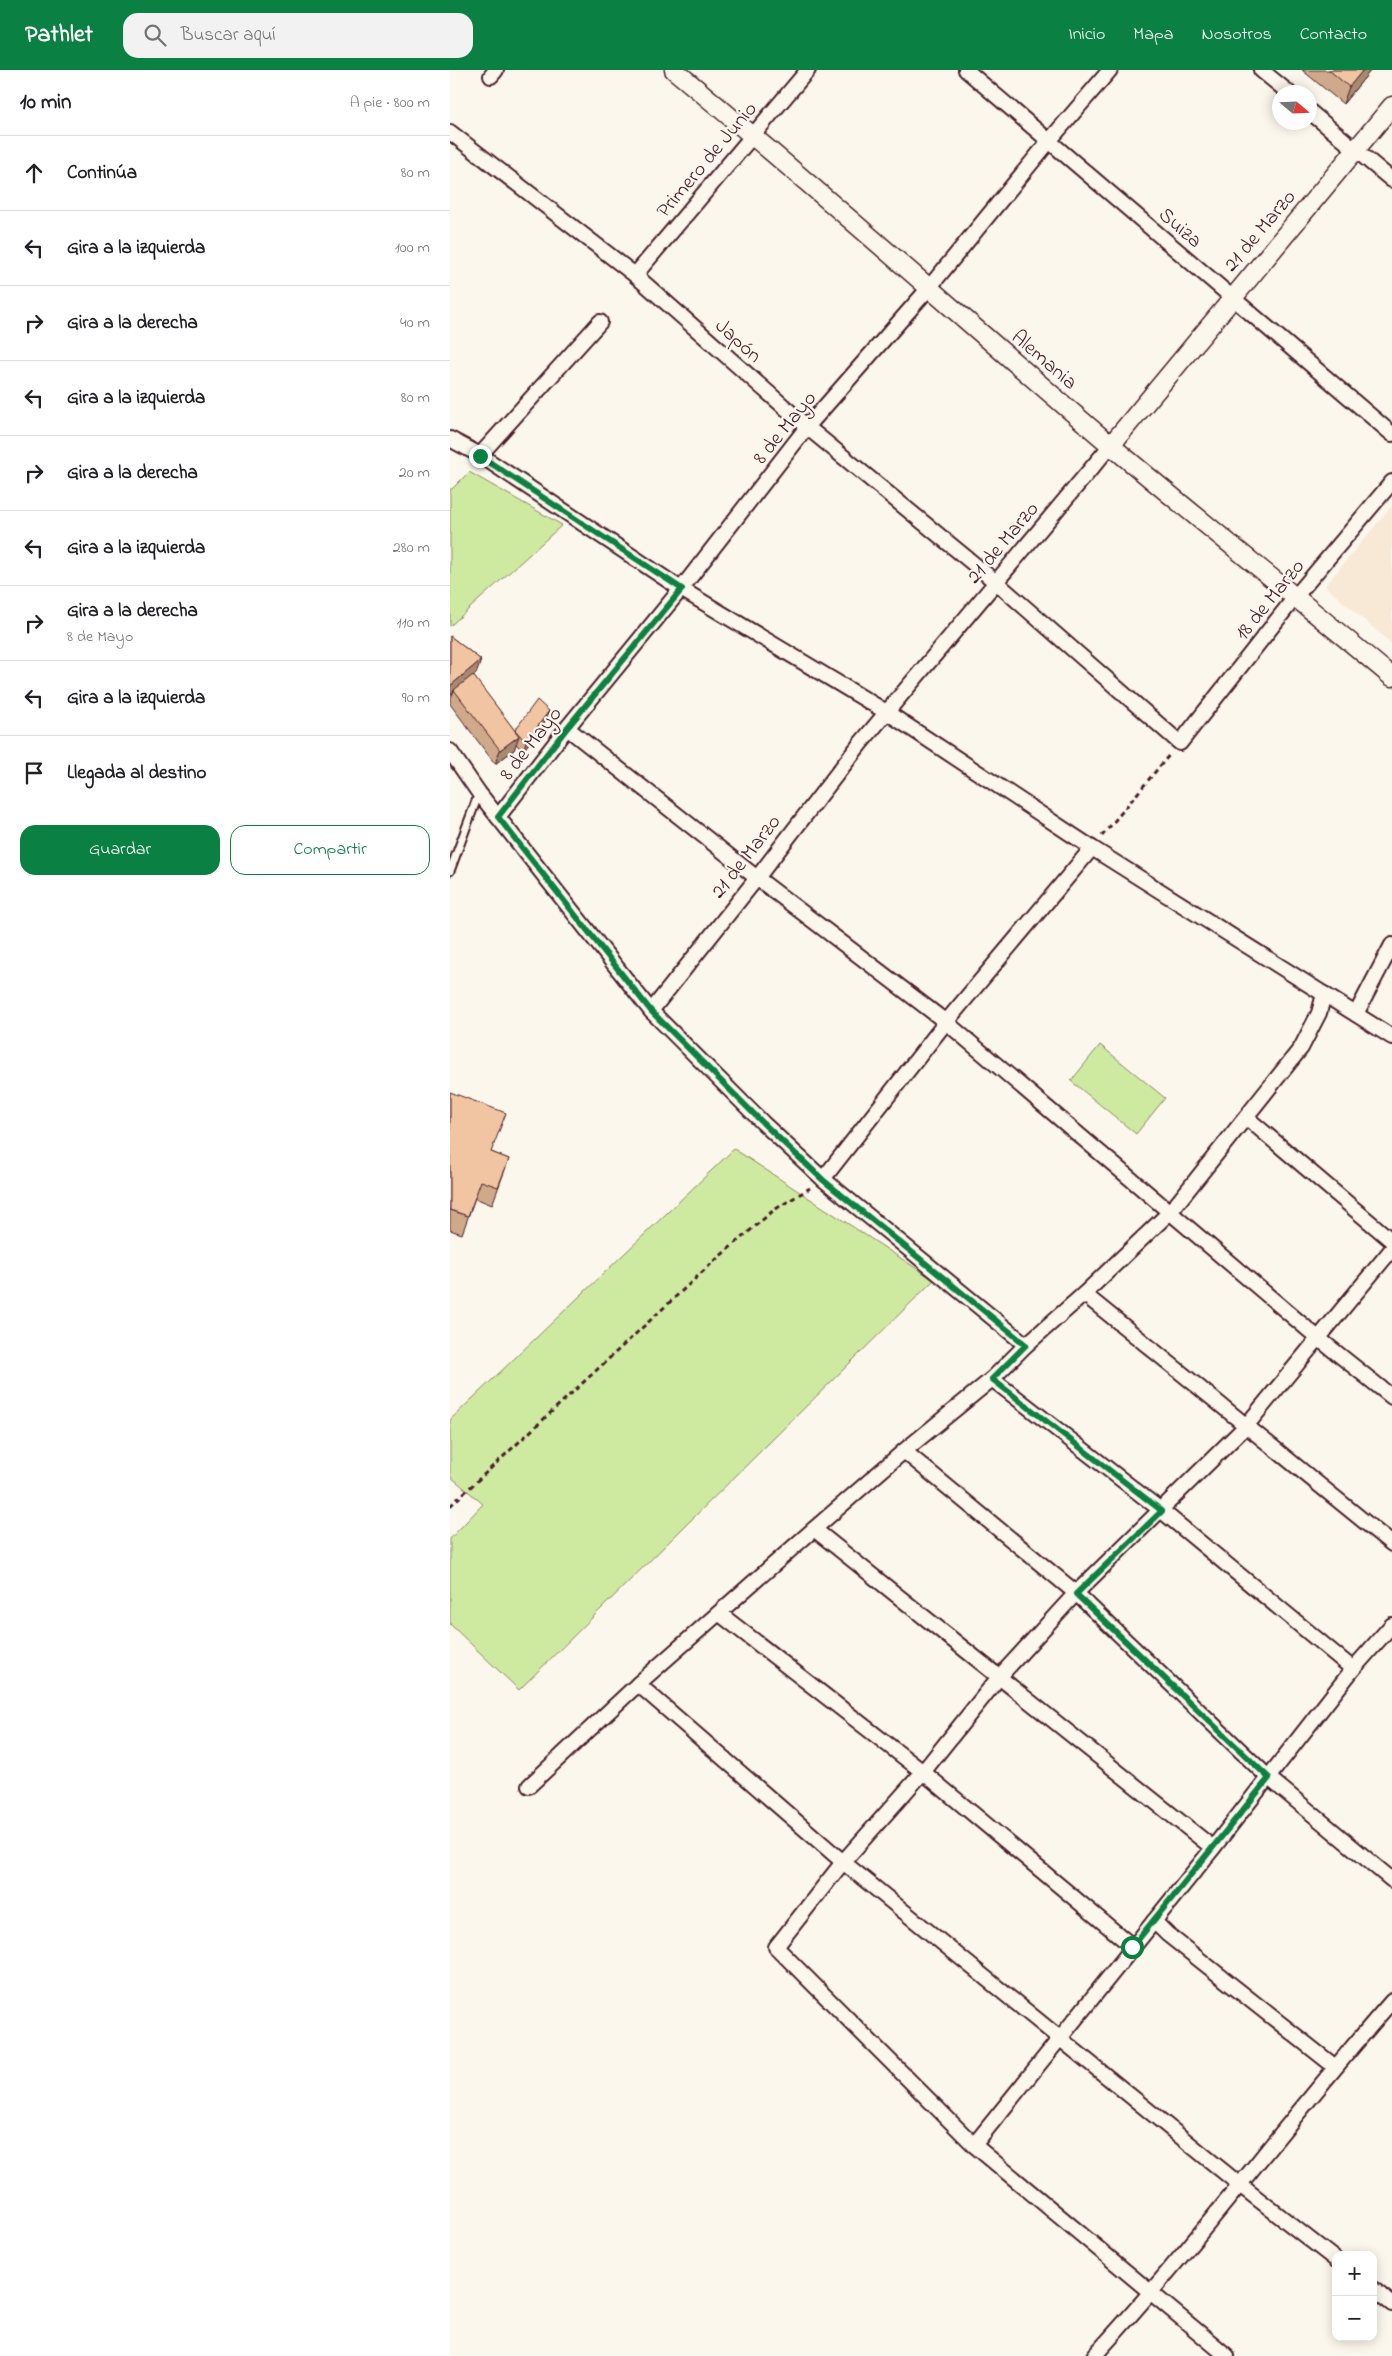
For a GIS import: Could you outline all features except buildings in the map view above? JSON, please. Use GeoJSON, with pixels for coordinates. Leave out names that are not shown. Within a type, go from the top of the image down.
{"type":"FeatureCollection","features":[{"type":"Feature","properties":{"kind":"street","name":"Alemania"},"geometry":{"type":"LineString","coordinates":[[674,70],[753,134],[928,289],[1111,446],[1296,596],[1392,677]]}},
{"type":"Feature","properties":{"kind":"street","name":"Primero de Junio"},"geometry":{"type":"LineString","coordinates":[[635,275],[808,70]]}},
{"type":"Feature","properties":{"kind":"street","name":"Suiza"},"geometry":{"type":"LineString","coordinates":[[966,70],[1392,434]]}},
{"type":"Feature","properties":{"kind":"street","name":"8 de Mayo"},"geometry":{"type":"LineString","coordinates":[[498,817],[567,728],[682,589],[807,427],[928,289],[1110,70]]}},
{"type":"Feature","properties":{"kind":"street"},"geometry":{"type":"LineString","coordinates":[[1261,70],[1279,85]]}},
{"type":"Feature","properties":{"kind":"street","name":"21 de Marzo"},"geometry":{"type":"LineString","coordinates":[[651,1011],[860,744],[997,583],[1392,106]]}},
{"type":"Feature","properties":{"kind":"street"},"geometry":{"type":"LineString","coordinates":[[1317,117],[1392,180]]}},
{"type":"Feature","properties":{"kind":"street","name":"Japón"},"geometry":{"type":"LineString","coordinates":[[450,132],[635,275],[807,427],[997,583],[1180,743]]}},
{"type":"Feature","properties":{"kind":"street"},"geometry":{"type":"LineString","coordinates":[[480,456],[600,322]]}},
{"type":"Feature","properties":{"kind":"street"},"geometry":{"type":"LineString","coordinates":[[450,438],[682,589],[888,713],[1092,848],[1392,1037]]}},
{"type":"Feature","properties":{"kind":"street","name":"18 de Marzo"},"geometry":{"type":"LineString","coordinates":[[1180,743],[1296,596],[1392,482]]}},
{"type":"Feature","properties":{"kind":"street"},"geometry":{"type":"LineString","coordinates":[[567,728],[757,878],[946,1022],[1318,1338],[1392,1397]]}},
{"type":"Feature","properties":{"kind":"street"},"geometry":{"type":"LineString","coordinates":[[450,750],[498,817],[651,1011],[823,1180],[1026,1345]]}},
{"type":"Feature","properties":{"kind":"street"},"geometry":{"type":"LineString","coordinates":[[823,1180],[946,1022],[1092,848]]}},
{"type":"Feature","properties":{"kind":"street"},"geometry":{"type":"LineString","coordinates":[[1356,1014],[1392,945]]}},
{"type":"Feature","properties":{"kind":"street"},"geometry":{"type":"LineString","coordinates":[[529,1786],[638,1684],[720,1614],[814,1529],[904,1451],[992,1379],[1026,1345],[1084,1294],[1171,1212],[1301,1048],[1318,1013],[1324,994]]}},
{"type":"Feature","properties":{"kind":"street"},"geometry":{"type":"LineString","coordinates":[[1247,1118],[1392,1241]]}},
{"type":"Feature","properties":{"kind":"street"},"geometry":{"type":"LineString","coordinates":[[1227,2356],[974,2145],[776,1947],[843,1862],[923,1772],[1000,1676],[1076,1594],[1246,1426],[1392,1248]]}},
{"type":"Feature","properties":{"kind":"street"},"geometry":{"type":"LineString","coordinates":[[1084,1294],[1392,1544]]}},
{"type":"Feature","properties":{"kind":"street"},"geometry":{"type":"LineString","coordinates":[[992,1379],[1162,1511],[1353,1669]]}},
{"type":"Feature","properties":{"kind":"street"},"geometry":{"type":"LineString","coordinates":[[904,1451],[1076,1594],[1269,1778],[1392,1880]]}},
{"type":"Feature","properties":{"kind":"street"},"geometry":{"type":"LineString","coordinates":[[814,1529],[1213,1848]]}},
{"type":"Feature","properties":{"kind":"street"},"geometry":{"type":"LineString","coordinates":[[720,1614],[923,1772],[1132,1947]]}},
{"type":"Feature","properties":{"kind":"street"},"geometry":{"type":"LineString","coordinates":[[974,2145],[1269,1778],[1353,1669],[1391,1630]]}},
{"type":"Feature","properties":{"kind":"street"},"geometry":{"type":"LineString","coordinates":[[638,1684],[843,1862],[1240,2185],[1332,2257]]}},
{"type":"Feature","properties":{"kind":"street"},"geometry":{"type":"LineString","coordinates":[[1154,1921],[1167,1934],[1334,2066]]}},
{"type":"Feature","properties":{"kind":"street"},"geometry":{"type":"LineString","coordinates":[[1094,2356],[1152,2292],[1334,2066],[1392,2001]]}},
{"type":"Feature","properties":{"kind":"street"},"geometry":{"type":"LineString","coordinates":[[1377,2292],[1392,2304]]}},
{"type":"Feature","properties":{"kind":"lane"},"geometry":{"type":"LineString","coordinates":[[450,870],[479,792]]}},
{"type":"Feature","properties":{"kind":"path"},"geometry":{"type":"LineString","coordinates":[[1092,848],[1180,743]]}},
{"type":"Feature","properties":{"kind":"path"},"geometry":{"type":"LineString","coordinates":[[450,1506],[712,1264],[774,1210],[823,1180]]}},
{"type":"Feature","properties":{"kind":"shaded area"},"geometry":{"type":"Polygon","coordinates":[[[1392,506],[1392,644],[1325,586],[1392,506]]]}},
{"type":"Feature","properties":{"kind":"green space"},"geometry":{"type":"Polygon","coordinates":[[[469,472],[562,525],[450,626],[450,489],[469,472]]]}},
{"type":"Feature","properties":{"kind":"green space"},"geometry":{"type":"Polygon","coordinates":[[[1100,1045],[1165,1098],[1136,1134],[1071,1081],[1100,1045]]]}},
{"type":"Feature","properties":{"kind":"green space"},"geometry":{"type":"Polygon","coordinates":[[[734,1149],[934,1280],[519,1690],[450,1624],[450,1539],[483,1504],[450,1476],[450,1420],[734,1149]]]}},
{"type":"Feature","properties":{"kind":"route"},"geometry":{"type":"LineString","coordinates":[[480,456],[682,589],[567,728],[498,817],[651,1011],[763,1123],[823,1180],[1026,1345],[992,1379],[1162,1511],[1076,1594],[1269,1778],[1132,1947]]}}]}
